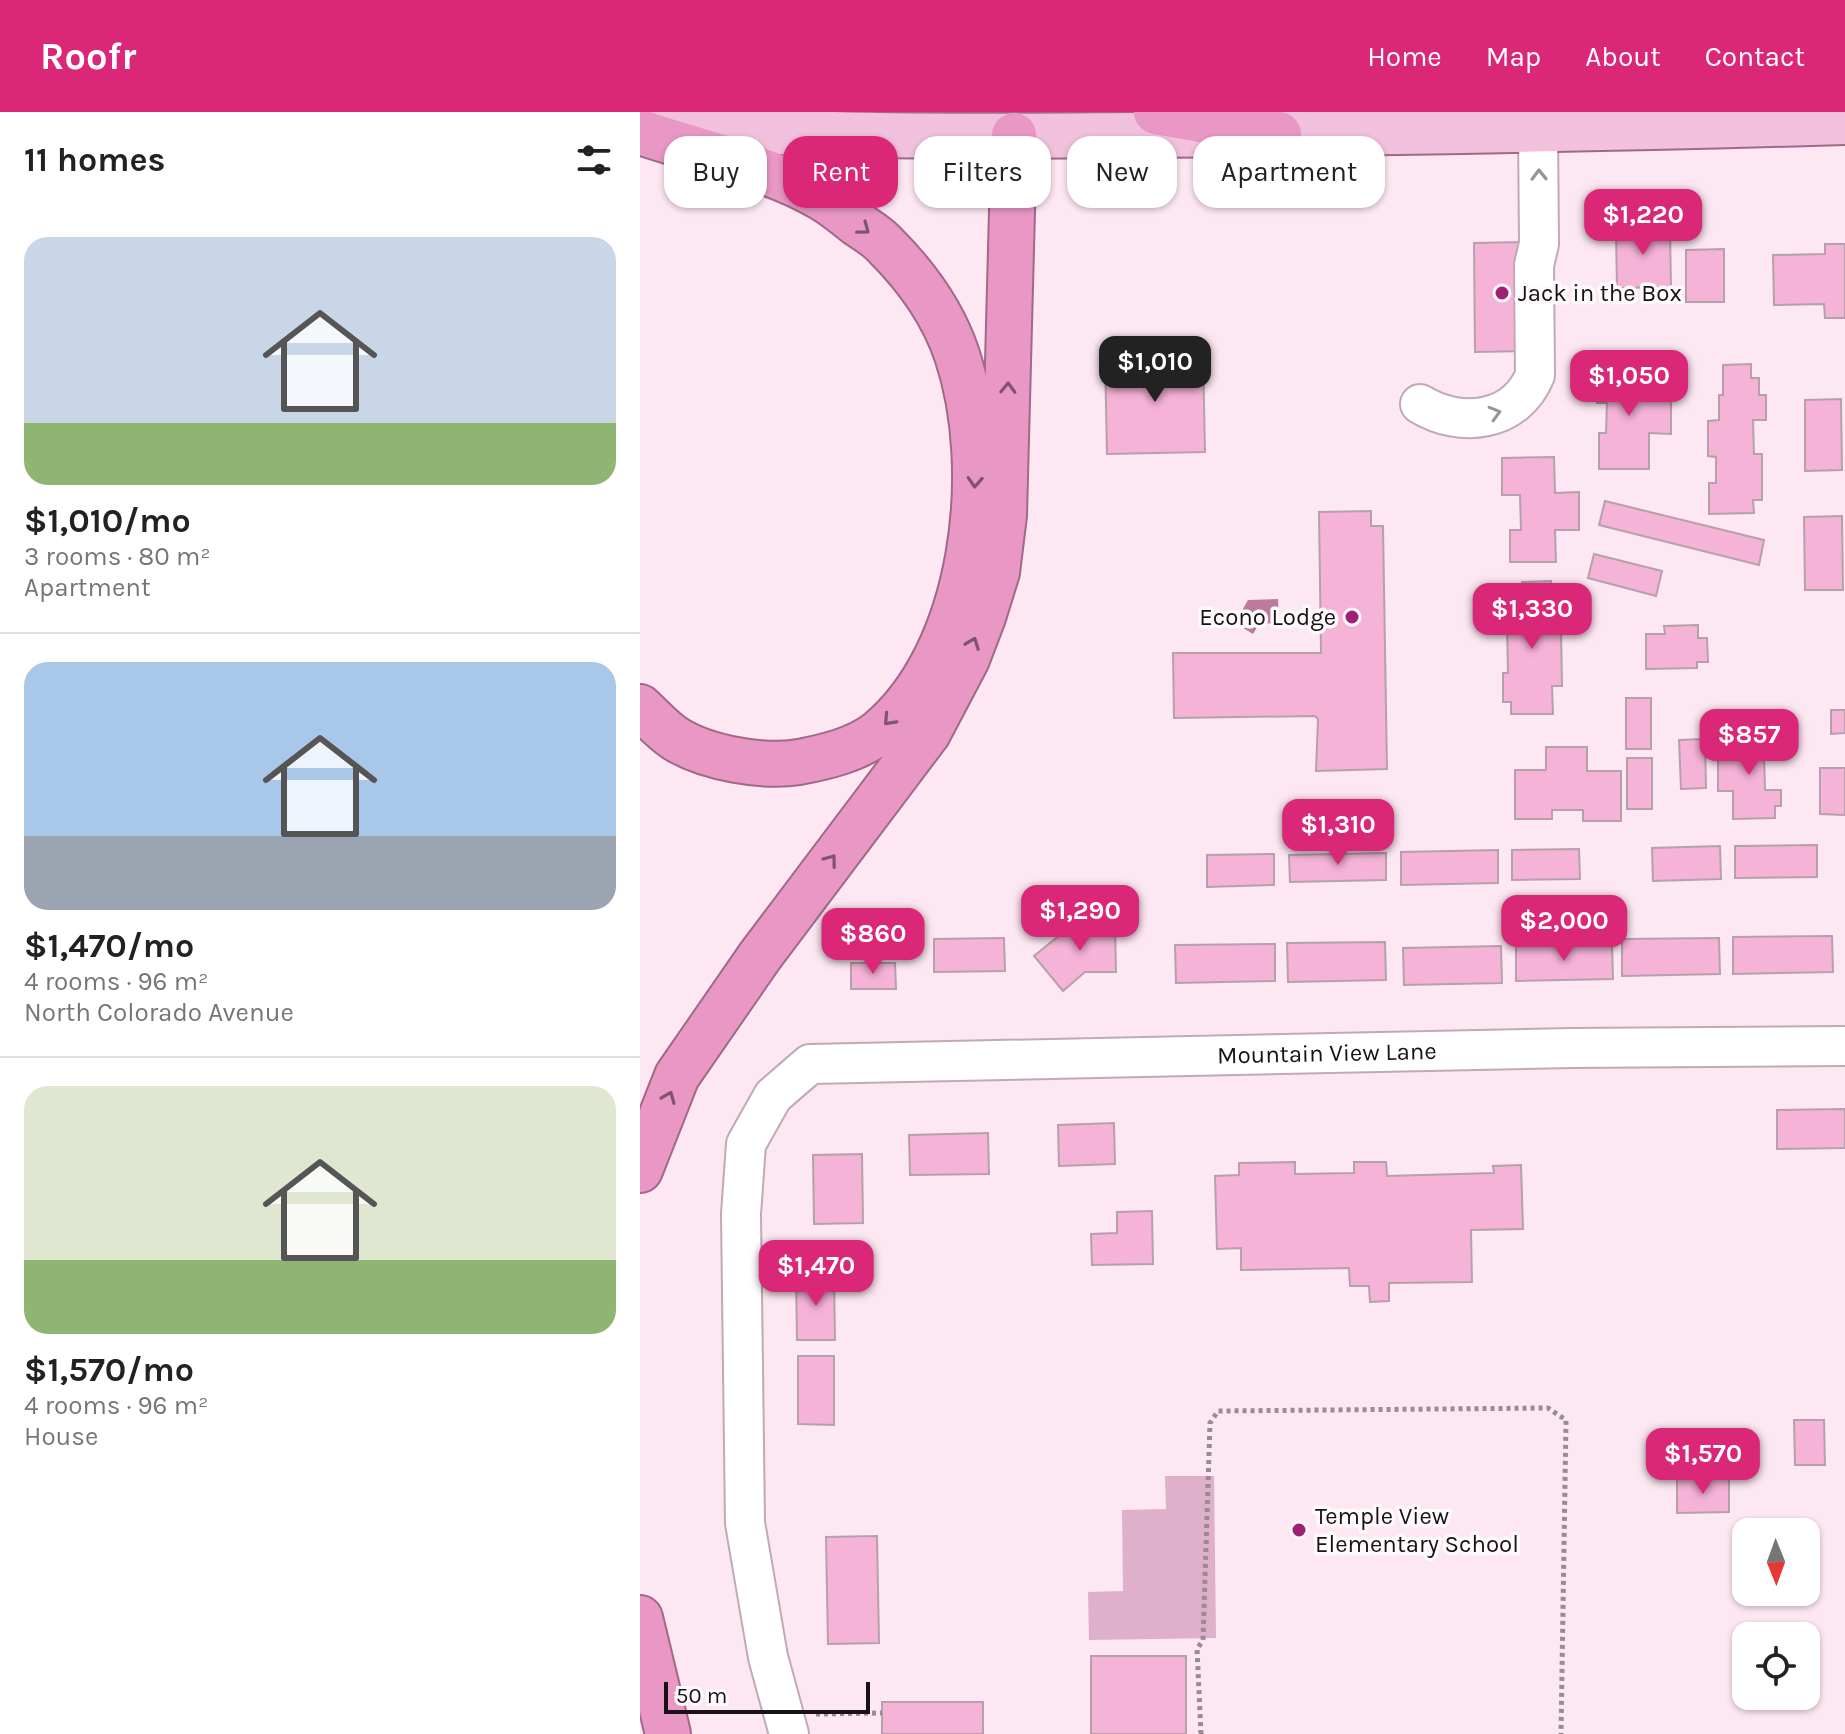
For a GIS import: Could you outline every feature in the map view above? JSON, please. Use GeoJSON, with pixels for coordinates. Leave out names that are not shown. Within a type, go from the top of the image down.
{"type":"FeatureCollection","features":[{"type":"Feature","properties":{"kind":"highway"},"geometry":{"type":"LineString","coordinates":[[1156,112],[1279,134]]}},
{"type":"Feature","properties":{"kind":"highway"},"geometry":{"type":"LineString","coordinates":[[640,132],[777,177],[822,198],[884,243],[930,297],[957,355],[970,413],[976,471],[970,552],[949,624],[922,684],[876,734],[831,756],[778,765],[727,759],[676,739],[640,707]]}},
{"type":"Feature","properties":{"kind":"highway"},"geometry":{"type":"LineString","coordinates":[[640,1170],[677,1076],[760,956],[928,733],[967,659],[983,617],[997,572],[1004,515],[1014,135]]}},
{"type":"Feature","properties":{"kind":"highway"},"geometry":{"type":"LineString","coordinates":[[640,1618],[668,1734]]}},
{"type":"Feature","properties":{"kind":"highway"},"geometry":{"type":"LineString","coordinates":[[640,1718],[645,1734]]}},
{"type":"Feature","properties":{"kind":"main road"},"geometry":{"type":"LineString","coordinates":[[640,122],[779,133],[1014,135],[1279,134],[1448,122],[1538,130],[1845,122]]}},
{"type":"Feature","properties":{"kind":"street"},"geometry":{"type":"LineString","coordinates":[[1420,404],[1451,417],[1477,417],[1499,414],[1515,406],[1529,390],[1535,375],[1538,130]]}},
{"type":"Feature","properties":{"kind":"street","name":"Mountain View Lane"},"geometry":{"type":"LineString","coordinates":[[804,1729],[768,1657],[745,1523],[741,1214],[746,1144],[773,1096],[810,1064],[1845,1046]]}},
{"type":"Feature","properties":{"kind":"path"},"geometry":{"type":"LineString","coordinates":[[1201,1734],[1197,1649],[1203,1640],[1210,1423],[1218,1411],[1548,1408],[1566,1420],[1561,1734]]}},
{"type":"Feature","properties":{"kind":"path"},"geometry":{"type":"LineString","coordinates":[[804,1729],[815,1712],[882,1713]]}},
{"type":"Feature","properties":{"kind":"shaded area"},"geometry":{"type":"Polygon","coordinates":[[[1278,599],[1279,623],[1259,624],[1253,634],[1235,623],[1248,600],[1278,599]]]}},
{"type":"Feature","properties":{"kind":"shaded area"},"geometry":{"type":"Polygon","coordinates":[[[1165,1476],[1214,1476],[1216,1638],[1089,1640],[1088,1592],[1123,1591],[1122,1510],[1166,1509],[1165,1476]]]}},
{"type":"Feature","properties":{"kind":"building"},"geometry":{"type":"Polygon","coordinates":[[[1625,224],[1661,224],[1661,232],[1670,231],[1671,287],[1617,288],[1616,233],[1625,233],[1625,224]]]}},
{"type":"Feature","properties":{"kind":"building","name":"Jack in the Box"},"geometry":{"type":"Polygon","coordinates":[[[1523,242],[1526,351],[1475,352],[1474,243],[1523,242]]]}},
{"type":"Feature","properties":{"kind":"building"},"geometry":{"type":"Polygon","coordinates":[[[1825,244],[1845,244],[1845,318],[1825,318],[1824,304],[1774,305],[1773,255],[1825,254],[1825,244]]]}},
{"type":"Feature","properties":{"kind":"building"},"geometry":{"type":"Polygon","coordinates":[[[1724,249],[1724,302],[1686,302],[1686,250],[1724,249]]]}},
{"type":"Feature","properties":{"kind":"building"},"geometry":{"type":"Polygon","coordinates":[[[1203,354],[1205,452],[1107,454],[1105,356],[1203,354]]]}},
{"type":"Feature","properties":{"kind":"building"},"geometry":{"type":"Polygon","coordinates":[[[1751,364],[1751,378],[1759,378],[1759,395],[1766,395],[1766,420],[1753,420],[1754,454],[1762,454],[1762,500],[1753,500],[1754,513],[1709,514],[1709,483],[1716,483],[1716,457],[1708,456],[1708,421],[1719,420],[1723,365],[1751,364]]]}},
{"type":"Feature","properties":{"kind":"building"},"geometry":{"type":"Polygon","coordinates":[[[1597,367],[1648,367],[1648,401],[1671,401],[1671,434],[1649,433],[1649,469],[1599,469],[1599,433],[1606,433],[1607,403],[1597,403],[1597,367]]]}},
{"type":"Feature","properties":{"kind":"building"},"geometry":{"type":"Polygon","coordinates":[[[1841,399],[1842,470],[1805,471],[1805,400],[1841,399]]]}},
{"type":"Feature","properties":{"kind":"building"},"geometry":{"type":"Polygon","coordinates":[[[1554,457],[1555,493],[1579,492],[1579,530],[1555,530],[1556,562],[1510,562],[1510,530],[1521,530],[1520,495],[1502,495],[1502,458],[1554,457]]]}},
{"type":"Feature","properties":{"kind":"building"},"geometry":{"type":"Polygon","coordinates":[[[1605,501],[1764,540],[1759,565],[1599,525],[1605,501]]]}},
{"type":"Feature","properties":{"kind":"building","name":"Econo Lodge"},"geometry":{"type":"Polygon","coordinates":[[[1371,511],[1371,526],[1383,526],[1387,769],[1316,771],[1318,719],[1315,716],[1174,718],[1173,653],[1321,653],[1319,512],[1371,511]]]}},
{"type":"Feature","properties":{"kind":"building"},"geometry":{"type":"Polygon","coordinates":[[[1842,516],[1843,590],[1805,590],[1804,517],[1842,516]]]}},
{"type":"Feature","properties":{"kind":"building"},"geometry":{"type":"Polygon","coordinates":[[[1594,554],[1662,571],[1656,596],[1588,578],[1594,554]]]}},
{"type":"Feature","properties":{"kind":"building"},"geometry":{"type":"Polygon","coordinates":[[[1551,581],[1551,627],[1561,627],[1562,686],[1552,686],[1553,714],[1511,714],[1511,702],[1503,702],[1503,673],[1508,673],[1507,626],[1500,626],[1500,612],[1508,612],[1508,600],[1523,600],[1522,582],[1551,581]]]}},
{"type":"Feature","properties":{"kind":"building"},"geometry":{"type":"Polygon","coordinates":[[[1698,625],[1698,638],[1707,638],[1708,662],[1697,662],[1697,668],[1646,669],[1646,634],[1665,634],[1664,626],[1698,625]]]}},
{"type":"Feature","properties":{"kind":"building"},"geometry":{"type":"Polygon","coordinates":[[[1626,698],[1651,698],[1651,749],[1626,749],[1626,698]]]}},
{"type":"Feature","properties":{"kind":"building"},"geometry":{"type":"Polygon","coordinates":[[[1831,710],[1845,710],[1845,733],[1831,734],[1831,710]]]}},
{"type":"Feature","properties":{"kind":"building"},"geometry":{"type":"Polygon","coordinates":[[[1777,735],[1777,753],[1764,753],[1765,790],[1781,790],[1781,806],[1775,806],[1775,818],[1733,819],[1733,791],[1718,791],[1718,753],[1730,753],[1730,736],[1777,735]]]}},
{"type":"Feature","properties":{"kind":"building"},"geometry":{"type":"Polygon","coordinates":[[[1705,739],[1706,788],[1681,789],[1679,740],[1705,739]]]}},
{"type":"Feature","properties":{"kind":"building"},"geometry":{"type":"Polygon","coordinates":[[[1546,747],[1587,747],[1587,771],[1621,771],[1621,821],[1583,821],[1583,810],[1552,810],[1552,819],[1515,819],[1515,770],[1546,770],[1546,747]]]}},
{"type":"Feature","properties":{"kind":"building"},"geometry":{"type":"Polygon","coordinates":[[[1627,758],[1652,758],[1652,809],[1627,809],[1627,758]]]}},
{"type":"Feature","properties":{"kind":"building"},"geometry":{"type":"Polygon","coordinates":[[[1820,768],[1845,768],[1845,815],[1820,814],[1820,768]]]}},
{"type":"Feature","properties":{"kind":"building"},"geometry":{"type":"Polygon","coordinates":[[[1817,845],[1817,877],[1735,878],[1735,846],[1817,845]]]}},
{"type":"Feature","properties":{"kind":"building"},"geometry":{"type":"Polygon","coordinates":[[[1720,846],[1721,879],[1653,881],[1652,848],[1720,846]]]}},
{"type":"Feature","properties":{"kind":"building"},"geometry":{"type":"Polygon","coordinates":[[[1579,849],[1580,879],[1512,880],[1512,850],[1579,849]]]}},
{"type":"Feature","properties":{"kind":"building"},"geometry":{"type":"Polygon","coordinates":[[[1498,850],[1498,883],[1401,885],[1401,852],[1498,850]]]}},
{"type":"Feature","properties":{"kind":"building"},"geometry":{"type":"Polygon","coordinates":[[[1386,853],[1386,880],[1290,882],[1289,855],[1386,853]]]}},
{"type":"Feature","properties":{"kind":"building"},"geometry":{"type":"Polygon","coordinates":[[[1274,854],[1274,885],[1207,887],[1207,855],[1274,854]]]}},
{"type":"Feature","properties":{"kind":"building"},"geometry":{"type":"Polygon","coordinates":[[[1115,925],[1116,972],[1085,972],[1063,991],[1034,956],[1071,926],[1115,925]]]}},
{"type":"Feature","properties":{"kind":"building"},"geometry":{"type":"Polygon","coordinates":[[[1832,936],[1833,972],[1733,974],[1733,937],[1832,936]]]}},
{"type":"Feature","properties":{"kind":"building"},"geometry":{"type":"Polygon","coordinates":[[[1004,938],[1005,971],[934,972],[934,939],[1004,938]]]}},
{"type":"Feature","properties":{"kind":"building"},"geometry":{"type":"Polygon","coordinates":[[[1719,938],[1720,974],[1622,976],[1622,939],[1719,938]]]}},
{"type":"Feature","properties":{"kind":"building"},"geometry":{"type":"Polygon","coordinates":[[[1385,942],[1386,980],[1288,982],[1287,943],[1385,942]]]}},
{"type":"Feature","properties":{"kind":"building"},"geometry":{"type":"Polygon","coordinates":[[[1275,944],[1275,981],[1176,983],[1175,945],[1275,944]]]}},
{"type":"Feature","properties":{"kind":"building"},"geometry":{"type":"Polygon","coordinates":[[[1612,945],[1613,979],[1516,981],[1516,946],[1612,945]]]}},
{"type":"Feature","properties":{"kind":"building"},"geometry":{"type":"Polygon","coordinates":[[[1501,946],[1502,983],[1404,985],[1403,948],[1501,946]]]}},
{"type":"Feature","properties":{"kind":"building"},"geometry":{"type":"Polygon","coordinates":[[[851,963],[895,963],[896,989],[851,989],[851,963]]]}},
{"type":"Feature","properties":{"kind":"building"},"geometry":{"type":"Polygon","coordinates":[[[1845,1109],[1845,1148],[1777,1149],[1777,1110],[1845,1109]]]}},
{"type":"Feature","properties":{"kind":"building"},"geometry":{"type":"Polygon","coordinates":[[[1114,1123],[1115,1164],[1059,1166],[1058,1125],[1114,1123]]]}},
{"type":"Feature","properties":{"kind":"building"},"geometry":{"type":"Polygon","coordinates":[[[988,1133],[989,1174],[910,1175],[909,1135],[988,1133]]]}},
{"type":"Feature","properties":{"kind":"building"},"geometry":{"type":"Polygon","coordinates":[[[862,1154],[863,1223],[814,1224],[813,1155],[862,1154]]]}},
{"type":"Feature","properties":{"kind":"building"},"geometry":{"type":"Polygon","coordinates":[[[1295,1162],[1295,1174],[1354,1173],[1354,1162],[1386,1162],[1387,1176],[1494,1173],[1493,1166],[1521,1165],[1523,1229],[1471,1230],[1472,1282],[1389,1283],[1389,1301],[1370,1302],[1369,1286],[1350,1286],[1349,1268],[1241,1270],[1241,1248],[1217,1249],[1215,1176],[1239,1175],[1239,1163],[1295,1162]]]}},
{"type":"Feature","properties":{"kind":"building"},"geometry":{"type":"Polygon","coordinates":[[[1152,1211],[1153,1264],[1092,1265],[1091,1234],[1117,1233],[1117,1212],[1152,1211]]]}},
{"type":"Feature","properties":{"kind":"building"},"geometry":{"type":"Polygon","coordinates":[[[796,1275],[834,1275],[835,1340],[797,1340],[796,1275]]]}},
{"type":"Feature","properties":{"kind":"building"},"geometry":{"type":"Polygon","coordinates":[[[798,1356],[834,1356],[834,1425],[798,1424],[798,1356]]]}},
{"type":"Feature","properties":{"kind":"building"},"geometry":{"type":"Polygon","coordinates":[[[1794,1420],[1824,1420],[1825,1465],[1795,1465],[1794,1420]]]}},
{"type":"Feature","properties":{"kind":"building"},"geometry":{"type":"Polygon","coordinates":[[[1729,1478],[1729,1512],[1677,1513],[1677,1479],[1729,1478]]]}},
{"type":"Feature","properties":{"kind":"building"},"geometry":{"type":"Polygon","coordinates":[[[877,1536],[879,1643],[828,1644],[826,1537],[877,1536]]]}},
{"type":"Feature","properties":{"kind":"building"},"geometry":{"type":"Polygon","coordinates":[[[1091,1656],[1186,1656],[1186,1734],[1091,1734],[1091,1656]]]}},
{"type":"Feature","properties":{"kind":"building"},"geometry":{"type":"Polygon","coordinates":[[[882,1702],[983,1702],[983,1734],[882,1734],[882,1702]]]}},
{"type":"Feature","properties":{"kind":"place","name":"Jack in the Box"},"geometry":{"type":"Point","coordinates":[1502,293]}},
{"type":"Feature","properties":{"kind":"place","name":"Econo Lodge"},"geometry":{"type":"Point","coordinates":[1352,617]}},
{"type":"Feature","properties":{"kind":"place","name":"Temple View Elementary School"},"geometry":{"type":"Point","coordinates":[1299,1530]}}]}
